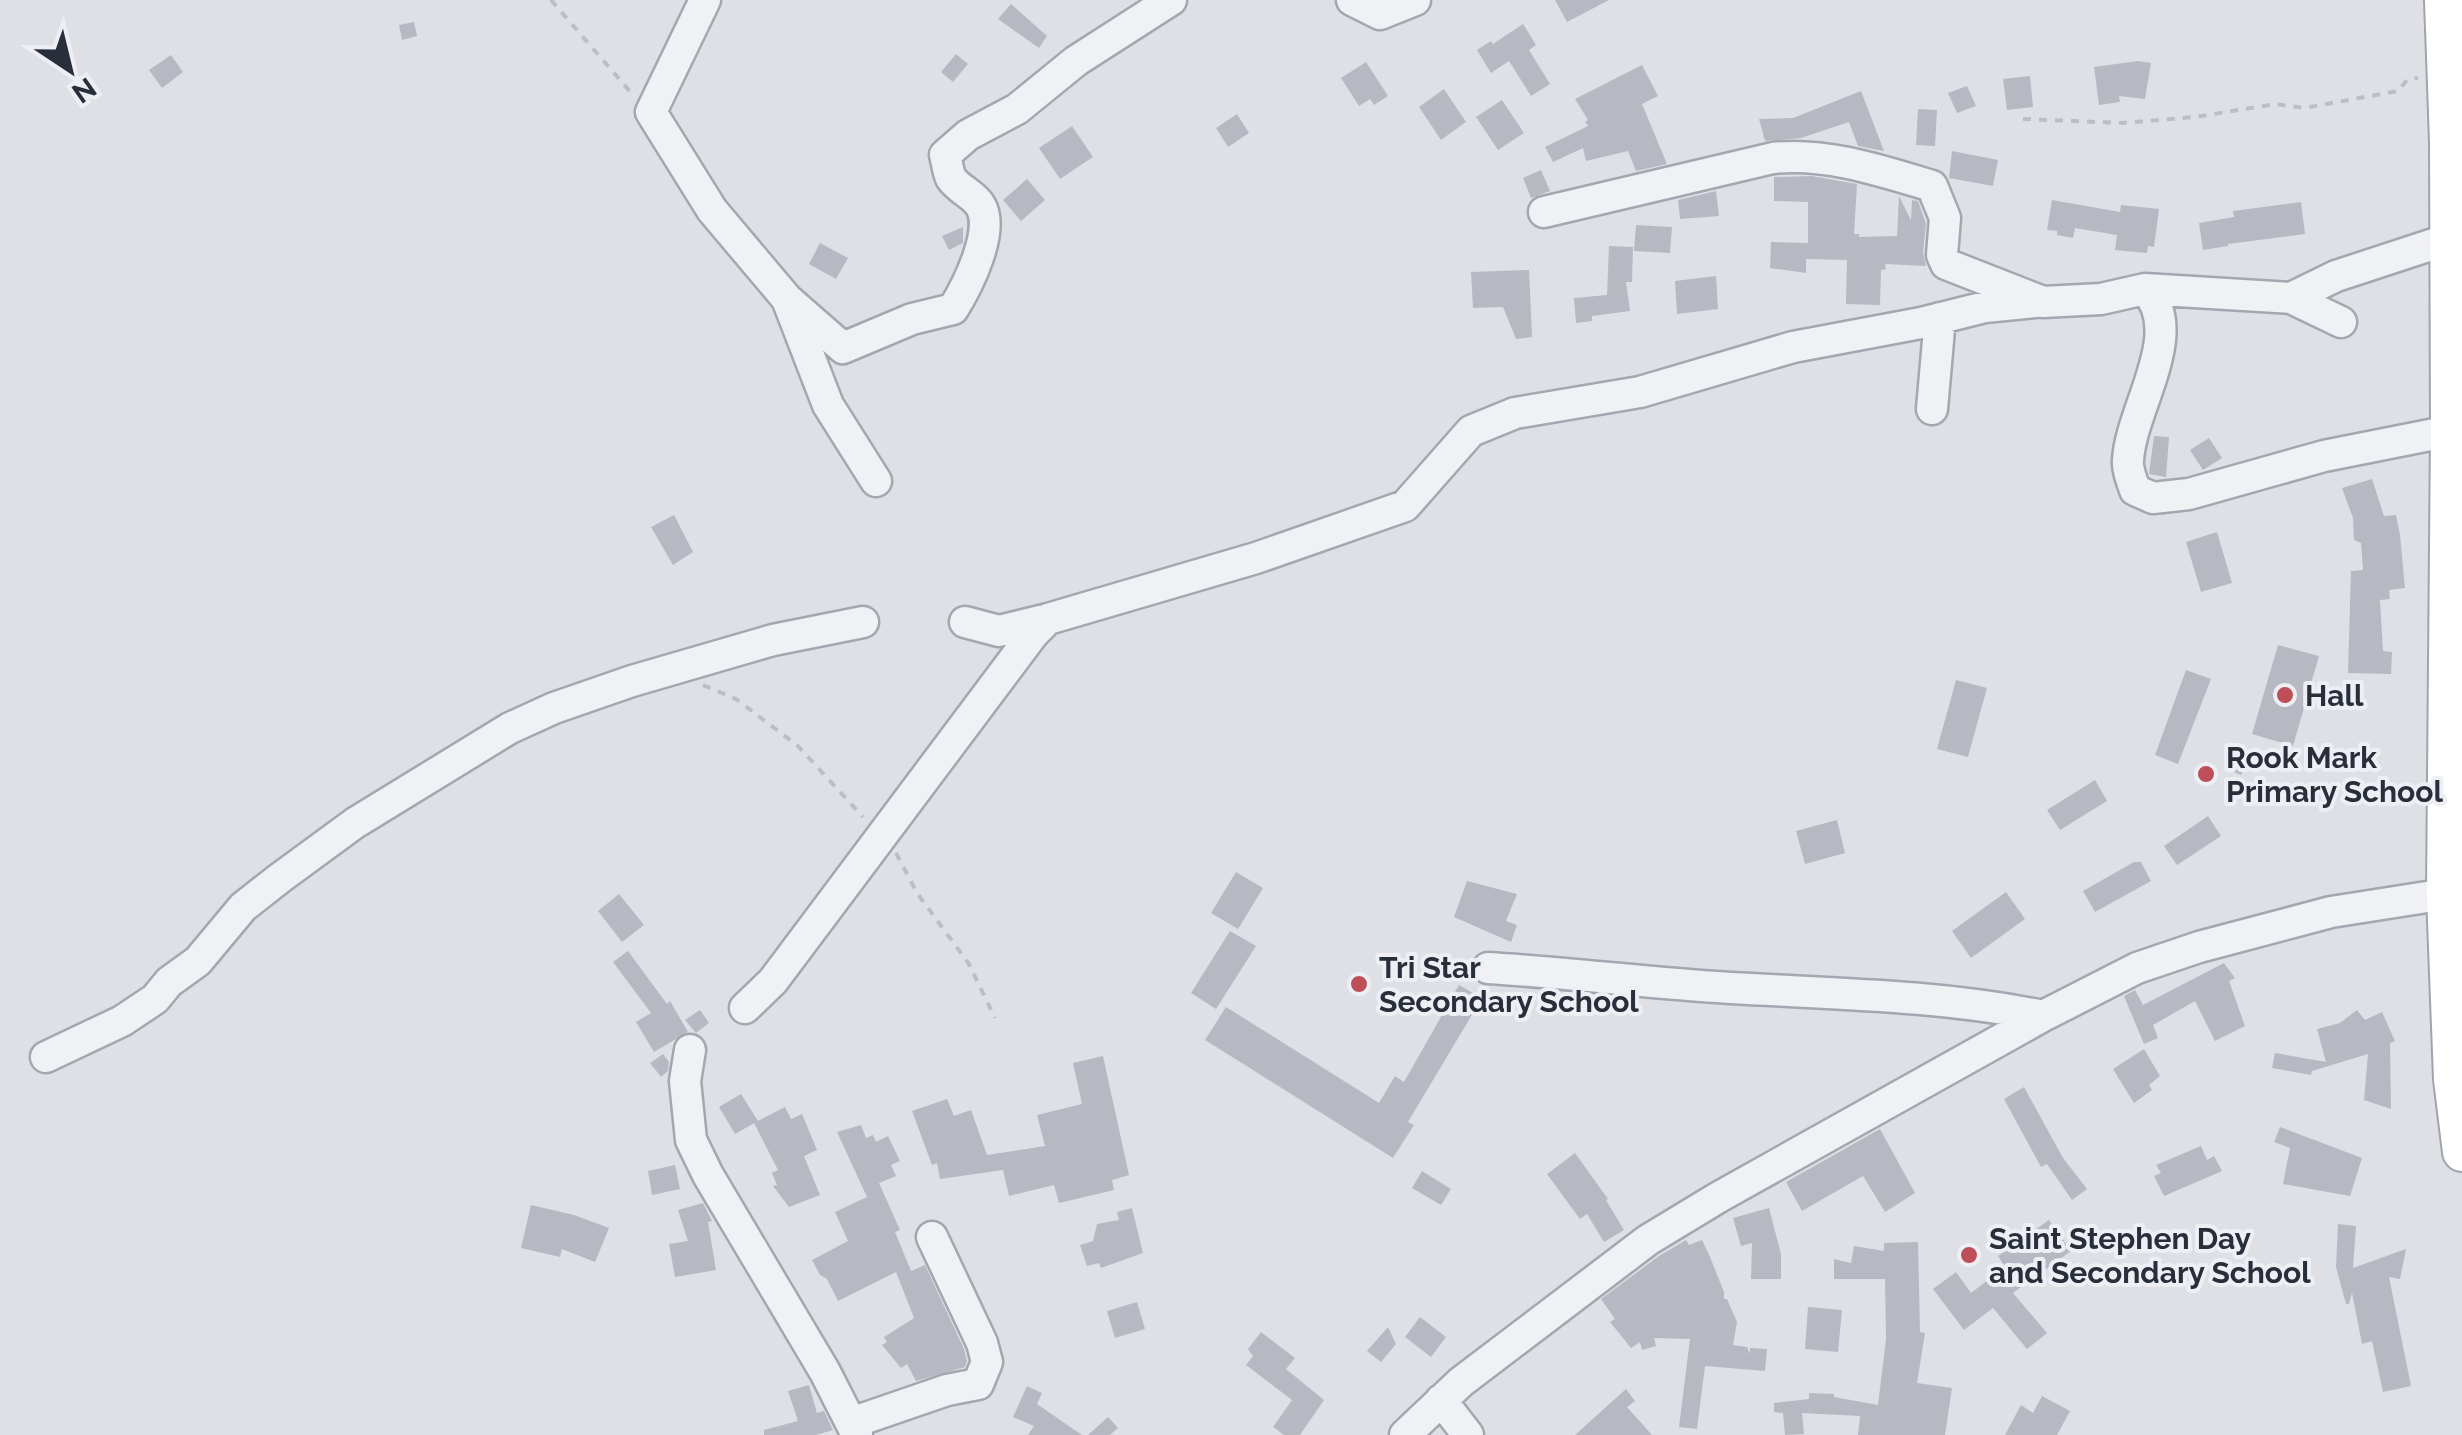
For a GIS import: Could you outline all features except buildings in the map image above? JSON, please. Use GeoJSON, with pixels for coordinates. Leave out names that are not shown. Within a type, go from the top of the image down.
{"type":"FeatureCollection","features":[{"type":"Feature","properties":{"kind":"main road"},"geometry":{"type":"LineString","coordinates":[[2444,0],[2454,643],[2446,894],[2462,1152]]}},
{"type":"Feature","properties":{"kind":"street"},"geometry":{"type":"LineString","coordinates":[[706,0],[651,112],[712,210],[787,299],[843,348],[912,319],[953,309],[963,293],[983,243],[984,211],[952,180],[945,155],[968,136],[1018,109],[1076,61],[1171,0]]}},
{"type":"Feature","properties":{"kind":"street"},"geometry":{"type":"LineString","coordinates":[[1352,0],[1380,14],[1415,0]]}},
{"type":"Feature","properties":{"kind":"street"},"geometry":{"type":"LineString","coordinates":[[1544,212],[1773,158],[1816,157],[1932,186],[1944,218],[1944,262],[2043,302]]}},
{"type":"Feature","properties":{"kind":"street"},"geometry":{"type":"LineString","coordinates":[[2290,298],[2336,276],[2449,239]]}},
{"type":"Feature","properties":{"kind":"street"},"geometry":{"type":"LineString","coordinates":[[2145,289],[2157,301],[2163,330],[2127,461],[2135,490],[2142,495],[2153,498],[2190,494],[2324,456],[2450,431]]}},
{"type":"Feature","properties":{"kind":"street"},"geometry":{"type":"LineString","coordinates":[[964,622],[1000,630],[1256,558],[1405,506],[1471,431],[1486,422],[1515,413],[1640,392],[1794,347],[1984,307],[2101,299],[2145,289],[2290,298],[2341,322]]}},
{"type":"Feature","properties":{"kind":"street"},"geometry":{"type":"LineString","coordinates":[[787,299],[828,405],[876,481]]}},
{"type":"Feature","properties":{"kind":"street"},"geometry":{"type":"LineString","coordinates":[[1932,410],[1940,318]]}},
{"type":"Feature","properties":{"kind":"street"},"geometry":{"type":"LineString","coordinates":[[745,1008],[773,981],[1048,619]]}},
{"type":"Feature","properties":{"kind":"street"},"geometry":{"type":"LineString","coordinates":[[46,1057],[122,1022],[155,999],[168,982],[198,961],[243,907],[354,822],[454,759],[554,708],[774,640],[863,622]]}},
{"type":"Feature","properties":{"kind":"street"},"geometry":{"type":"LineString","coordinates":[[1405,1435],[1441,1400],[1648,1240],[2042,1016],[2137,968],[2199,947],[2332,912],[2446,894]]}},
{"type":"Feature","properties":{"kind":"street"},"geometry":{"type":"LineString","coordinates":[[1488,968],[1728,988],[1907,996],[1976,1003],[2042,1016]]}},
{"type":"Feature","properties":{"kind":"street"},"geometry":{"type":"LineString","coordinates":[[690,1050],[685,1081],[691,1140],[854,1429],[947,1390],[978,1384],[987,1362],[982,1343],[932,1237]]}},
{"type":"Feature","properties":{"kind":"street"},"geometry":{"type":"LineString","coordinates":[[1441,1400],[1468,1435]]}},
{"type":"Feature","properties":{"kind":"path"},"geometry":{"type":"LineString","coordinates":[[552,0],[651,112]]}},
{"type":"Feature","properties":{"kind":"path"},"geometry":{"type":"LineString","coordinates":[[2023,119],[2122,123],[2276,104],[2304,108],[2398,90],[2407,80],[2448,73]]}},
{"type":"Feature","properties":{"kind":"path"},"geometry":{"type":"LineString","coordinates":[[670,672],[736,699],[798,746],[880,840],[898,855],[916,893],[969,964],[995,1018]]}},
{"type":"Feature","properties":{"kind":"place","name":"Hall"},"geometry":{"type":"Point","coordinates":[2285,695]}},
{"type":"Feature","properties":{"kind":"place","name":"Rook Mark Primary School"},"geometry":{"type":"Point","coordinates":[2206,774]}},
{"type":"Feature","properties":{"kind":"place","name":"Tri Star Secondary School"},"geometry":{"type":"Point","coordinates":[1359,984]}},
{"type":"Feature","properties":{"kind":"place","name":"Saint Stephen Day and Secondary School"},"geometry":{"type":"Point","coordinates":[1969,1255]}}]}
